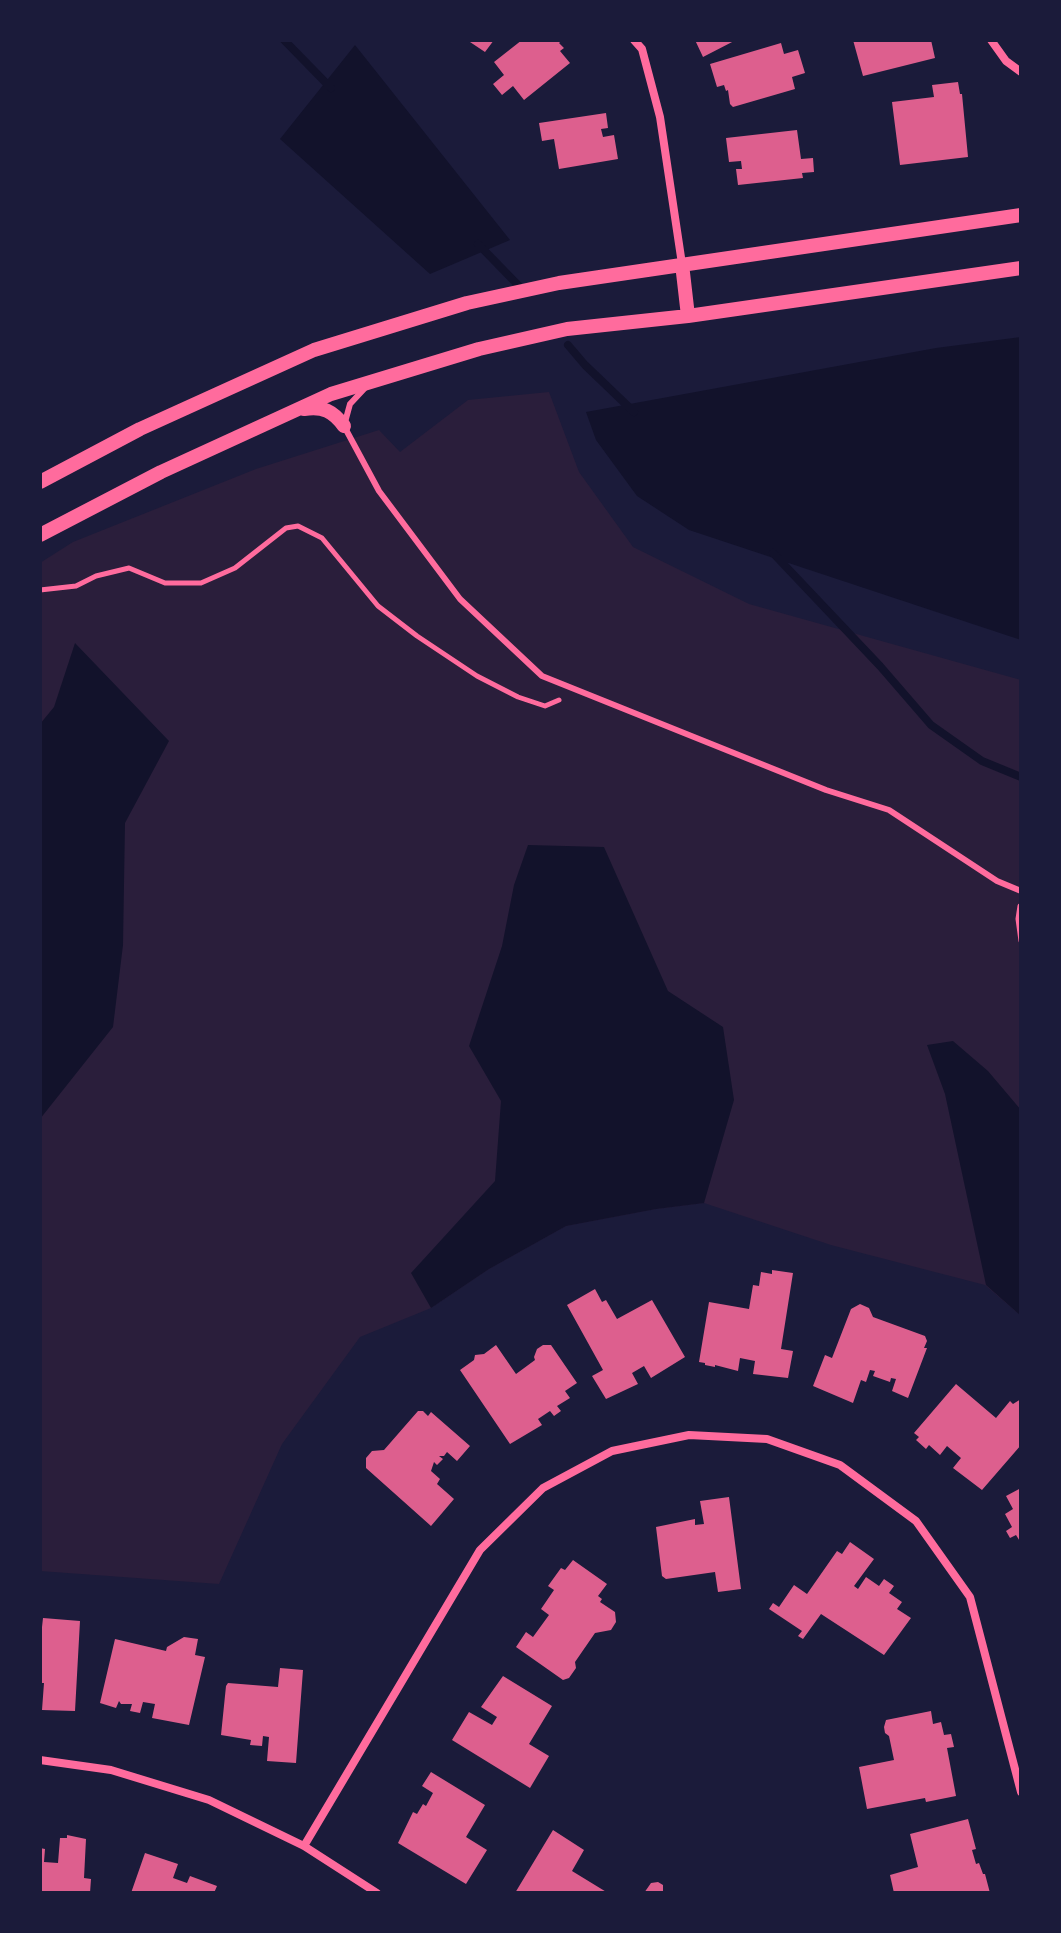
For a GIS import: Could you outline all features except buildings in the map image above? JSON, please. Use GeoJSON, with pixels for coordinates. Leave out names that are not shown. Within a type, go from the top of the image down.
{"type":"FeatureCollection","features":[{"type":"Feature","properties":{"kind":"street"},"geometry":{"type":"LineString","coordinates":[[634,40],[642,49],[660,117],[688,316]]}},
{"type":"Feature","properties":{"kind":"street"},"geometry":{"type":"LineString","coordinates":[[991,40],[1006,61],[1021,72]]}},
{"type":"Feature","properties":{"kind":"street"},"geometry":{"type":"LineString","coordinates":[[40,482],[140,429],[314,350],[467,303],[559,283],[1021,215]]}},
{"type":"Feature","properties":{"kind":"street"},"geometry":{"type":"LineString","coordinates":[[40,535],[161,472],[331,394],[479,349],[567,329],[688,316],[1021,268]]}},
{"type":"Feature","properties":{"kind":"street"},"geometry":{"type":"LineString","coordinates":[[296,410],[325,408],[336,414],[344,426]]}},
{"type":"Feature","properties":{"kind":"street"},"geometry":{"type":"LineString","coordinates":[[304,1846],[480,1550],[543,1488],[612,1451],[689,1435],[767,1439],[840,1465],[916,1521],[970,1597],[1021,1792]]}},
{"type":"Feature","properties":{"kind":"street"},"geometry":{"type":"LineString","coordinates":[[40,1760],[111,1770],[209,1800],[304,1846],[377,1893]]}},
{"type":"Feature","properties":{"kind":"lane"},"geometry":{"type":"LineString","coordinates":[[377,380],[350,404],[344,426],[379,491],[460,599],[542,676],[826,790],[889,810],[997,881],[1021,891]]}},
{"type":"Feature","properties":{"kind":"path"},"geometry":{"type":"LineString","coordinates":[[40,590],[76,586],[96,576],[129,568],[165,583],[201,583],[235,568],[286,528],[298,526],[322,538],[378,606],[477,676],[518,697],[545,706],[558,701],[572,689]]}},
{"type":"Feature","properties":{"kind":"path"},"geometry":{"type":"LineString","coordinates":[[1021,899],[1018,919],[1021,941]]}},
{"type":"Feature","properties":{"kind":"shaded area"},"geometry":{"type":"Polygon","coordinates":[[[355,45],[510,240],[430,274],[280,139],[355,45]]]}},
{"type":"Feature","properties":{"kind":"shaded area"},"geometry":{"type":"Polygon","coordinates":[[[1021,337],[1021,640],[689,530],[637,496],[596,440],[586,412],[936,348],[1021,337]]]}},
{"type":"Feature","properties":{"kind":"shaded area"},"geometry":{"type":"Polygon","coordinates":[[[549,392],[579,472],[633,547],[749,604],[1021,680],[1021,1316],[985,1285],[831,1245],[704,1203],[566,1226],[489,1269],[431,1308],[360,1337],[282,1444],[219,1584],[40,1571],[40,563],[73,542],[256,469],[379,430],[400,452],[468,400],[549,392]]]}},
{"type":"Feature","properties":{"kind":"shaded area"},"geometry":{"type":"Polygon","coordinates":[[[75,643],[169,741],[125,823],[123,945],[113,1027],[40,1119],[40,724],[54,707],[75,643]]]}},
{"type":"Feature","properties":{"kind":"shaded area"},"geometry":{"type":"Polygon","coordinates":[[[528,845],[604,847],[668,991],[723,1027],[734,1100],[704,1203],[566,1226],[489,1269],[431,1308],[411,1273],[495,1181],[501,1101],[469,1046],[502,946],[514,885],[528,845]]]}},
{"type":"Feature","properties":{"kind":"shaded area"},"geometry":{"type":"Polygon","coordinates":[[[953,1041],[988,1071],[1021,1110],[1021,1316],[986,1285],[945,1094],[927,1045],[953,1041]]]}},
{"type":"Feature","properties":{"kind":"waterway"},"geometry":{"type":"LineString","coordinates":[[284,40],[331,88]]}},
{"type":"Feature","properties":{"kind":"waterway"},"geometry":{"type":"LineString","coordinates":[[478,244],[518,285]]}},
{"type":"Feature","properties":{"kind":"waterway"},"geometry":{"type":"LineString","coordinates":[[568,345],[634,412]]}},
{"type":"Feature","properties":{"kind":"waterway"},"geometry":{"type":"LineString","coordinates":[[773,553],[931,725],[982,761],[1021,777]]}}]}
